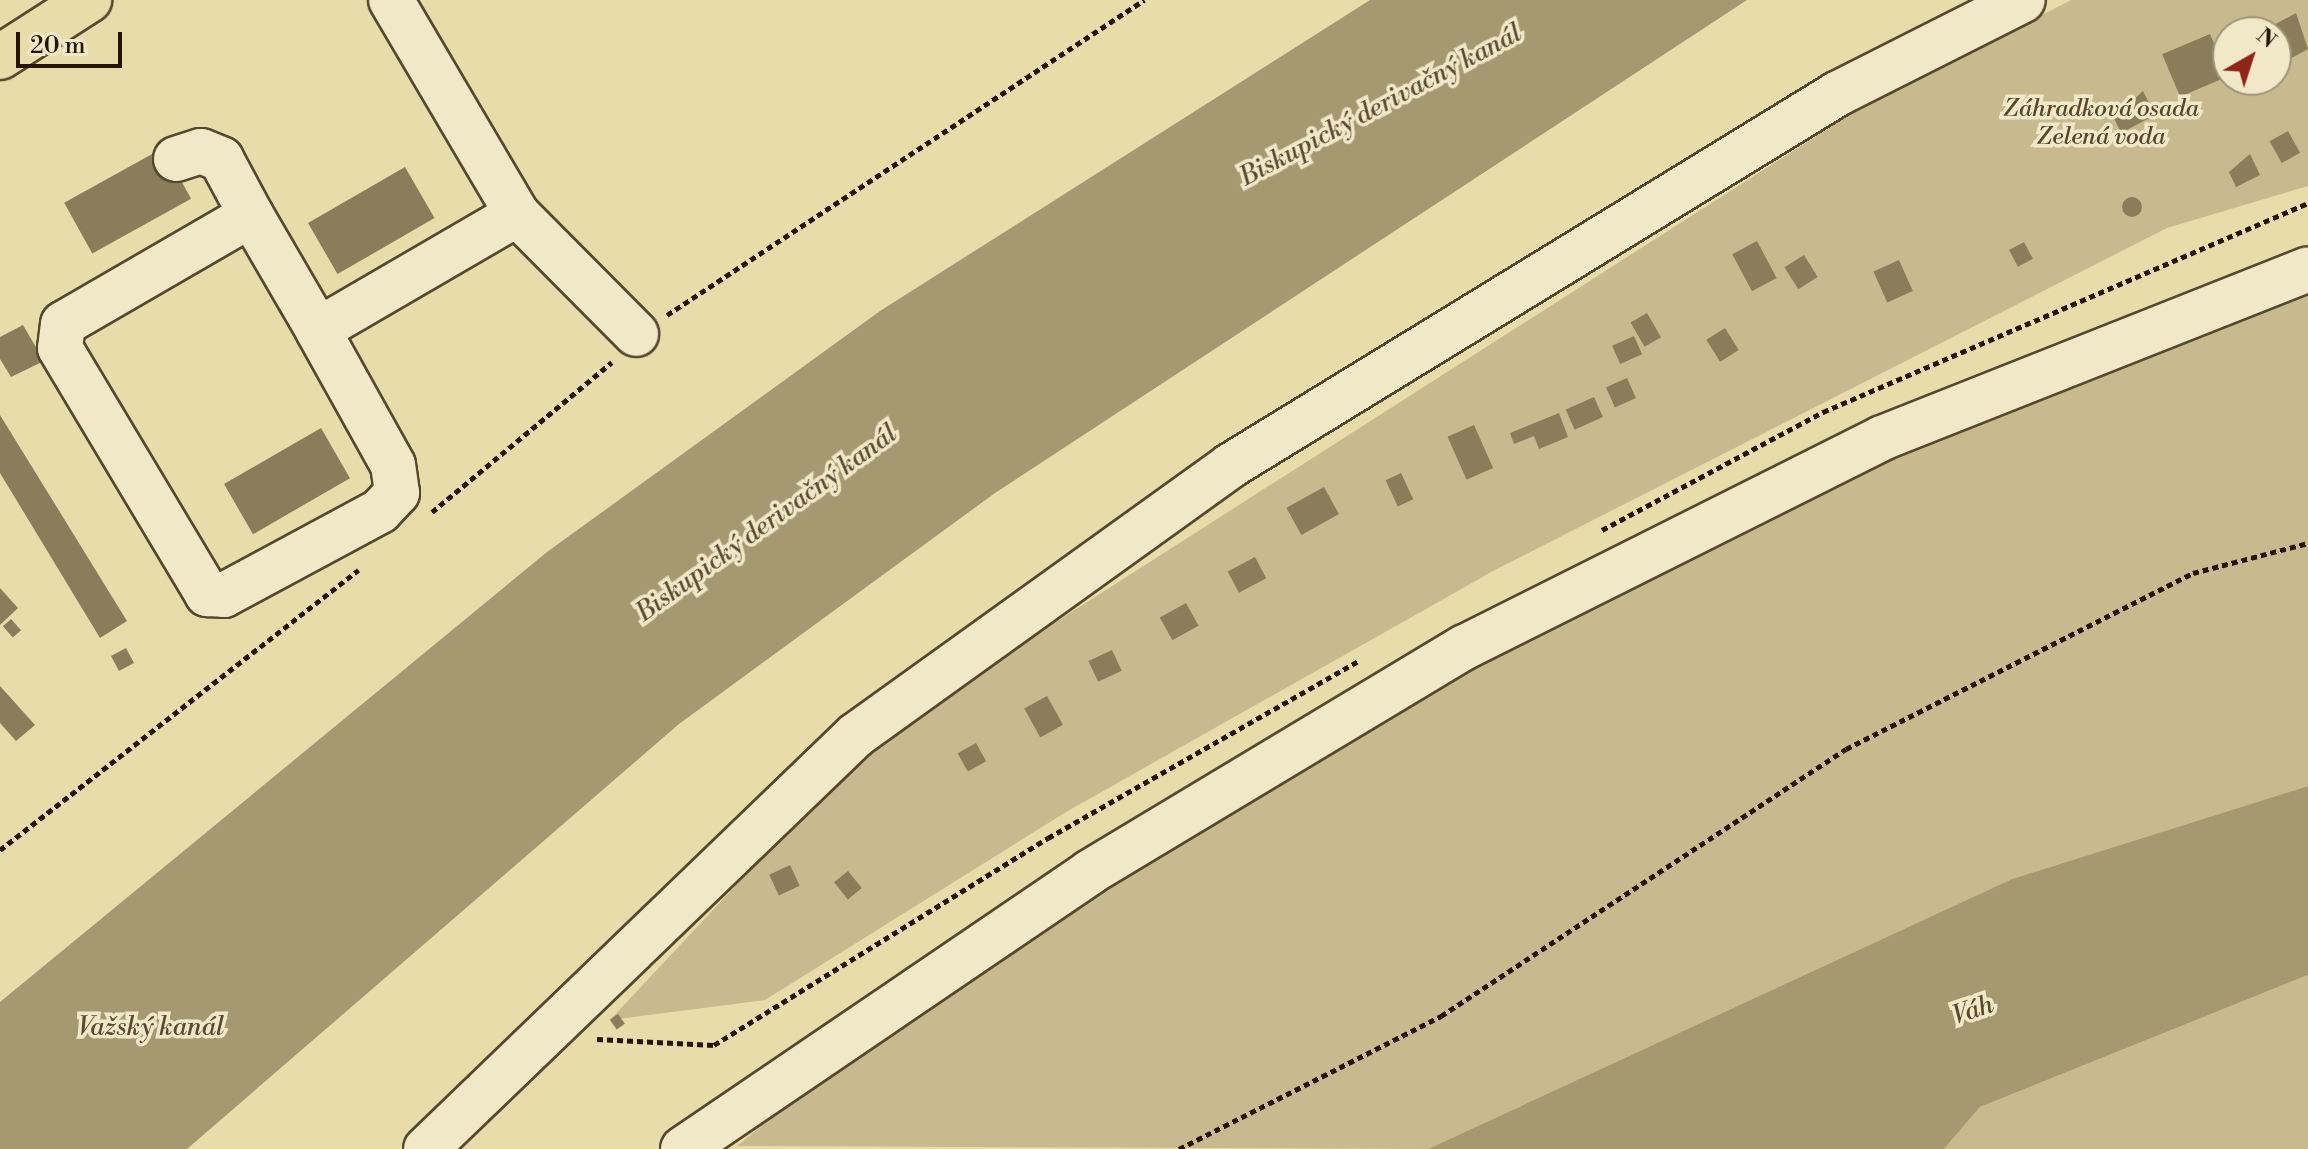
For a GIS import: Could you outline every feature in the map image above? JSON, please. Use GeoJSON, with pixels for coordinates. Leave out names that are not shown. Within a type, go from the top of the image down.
{"type":"FeatureCollection","features":[{"type":"Feature","properties":{"kind":"main road"},"geometry":{"type":"LineString","coordinates":[[0,57],[89,0]]}},
{"type":"Feature","properties":{"kind":"street"},"geometry":{"type":"LineString","coordinates":[[391,0],[517,214],[636,334]]}},
{"type":"Feature","properties":{"kind":"street"},"geometry":{"type":"LineString","coordinates":[[426,1149],[882,716],[1230,466],[1837,94],[2023,0]]}},
{"type":"Feature","properties":{"kind":"street"},"geometry":{"type":"LineString","coordinates":[[176,159],[201,151],[221,159],[393,465],[397,493],[380,511],[224,595],[207,594],[60,348],[73,312],[251,215]]}},
{"type":"Feature","properties":{"kind":"street"},"geometry":{"type":"LineString","coordinates":[[318,330],[517,214]]}},
{"type":"Feature","properties":{"kind":"street"},"geometry":{"type":"LineString","coordinates":[[683,1149],[1090,872],[1465,647],[1882,438],[2308,269]]}},
{"type":"Feature","properties":{"kind":"path"},"geometry":{"type":"LineString","coordinates":[[427,516],[595,382],[636,334],[1144,0]]}},
{"type":"Feature","properties":{"kind":"path"},"geometry":{"type":"LineString","coordinates":[[1179,1149],[1441,1016],[1846,749],[2193,573],[2308,543]]}},
{"type":"Feature","properties":{"kind":"path"},"geometry":{"type":"LineString","coordinates":[[0,850],[366,565]]}},
{"type":"Feature","properties":{"kind":"green space","name":"Záhradková osada Zelená voda"},"geometry":{"type":"Polygon","coordinates":[[[2071,0],[2308,0],[2308,186],[2167,228],[1495,570],[1066,812],[765,1000],[610,1020],[838,776],[990,664],[1851,114],[2071,0]]]}},
{"type":"Feature","properties":{"kind":"green space"},"geometry":{"type":"Polygon","coordinates":[[[2308,286],[2308,786],[2012,879],[1428,1149],[737,1146],[801,1093],[1080,900],[1315,758],[1623,587],[2110,357],[2308,286]]]}},
{"type":"Feature","properties":{"kind":"green space"},"geometry":{"type":"Polygon","coordinates":[[[2308,975],[2308,1149],[1944,1149],[1980,1107],[2308,975]]]}},
{"type":"Feature","properties":{"kind":"water","name":"Važský kanál"},"geometry":{"type":"Polygon","coordinates":[[[1370,0],[1747,0],[995,493],[679,724],[187,1149],[0,1149],[0,1002],[547,552],[880,311],[1370,0]]]}},
{"type":"Feature","properties":{"kind":"water","name":"Váh"},"geometry":{"type":"Polygon","coordinates":[[[2308,786],[2308,975],[1980,1107],[1944,1149],[1428,1149],[2012,879],[2308,786]]]}},
{"type":"Feature","properties":{"kind":"building"},"geometry":{"type":"Polygon","coordinates":[[[2296,13],[2308,49],[2292,58],[2292,16],[2296,13]]]}},
{"type":"Feature","properties":{"kind":"building"},"geometry":{"type":"Polygon","coordinates":[[[2210,34],[2212,83],[2180,97],[2162,54],[2210,34]]]}},
{"type":"Feature","properties":{"kind":"building"},"geometry":{"type":"Polygon","coordinates":[[[2143,91],[2155,115],[2121,133],[2114,118],[2143,91]]]}},
{"type":"Feature","properties":{"kind":"building"},"geometry":{"type":"Polygon","coordinates":[[[2288,131],[2300,153],[2282,163],[2270,141],[2288,131]]]}},
{"type":"Feature","properties":{"kind":"building"},"geometry":{"type":"Polygon","coordinates":[[[163,148],[191,199],[92,254],[64,203],[163,148]]]}},
{"type":"Feature","properties":{"kind":"building"},"geometry":{"type":"Polygon","coordinates":[[[2250,154],[2260,175],[2236,187],[2229,172],[2250,154]]]}},
{"type":"Feature","properties":{"kind":"building"},"geometry":{"type":"Polygon","coordinates":[[[405,167],[434,218],[338,274],[308,223],[405,167]]]}},
{"type":"Feature","properties":{"kind":"building"},"geometry":{"type":"Polygon","coordinates":[[[2132,197],[2139,200],[2142,207],[2139,214],[2132,217],[2125,214],[2122,207],[2125,200],[2132,197]]]}},
{"type":"Feature","properties":{"kind":"building"},"geometry":{"type":"Polygon","coordinates":[[[1757,241],[1777,278],[1752,291],[1732,254],[1757,241]]]}},
{"type":"Feature","properties":{"kind":"building"},"geometry":{"type":"Polygon","coordinates":[[[2024,242],[2033,259],[2018,267],[2009,250],[2024,242]]]}},
{"type":"Feature","properties":{"kind":"building"},"geometry":{"type":"Polygon","coordinates":[[[1804,255],[1818,277],[1798,289],[1784,267],[1804,255]]]}},
{"type":"Feature","properties":{"kind":"building"},"geometry":{"type":"Polygon","coordinates":[[[1899,260],[1913,291],[1887,302],[1873,271],[1899,260]]]}},
{"type":"Feature","properties":{"kind":"building"},"geometry":{"type":"Polygon","coordinates":[[[1647,313],[1661,337],[1645,347],[1631,322],[1647,313]]]}},
{"type":"Feature","properties":{"kind":"building"},"geometry":{"type":"Polygon","coordinates":[[[23,325],[44,361],[11,377],[0,359],[0,337],[23,325]]]}},
{"type":"Feature","properties":{"kind":"building"},"geometry":{"type":"Polygon","coordinates":[[[1725,328],[1739,350],[1720,362],[1706,340],[1725,328]]]}},
{"type":"Feature","properties":{"kind":"building"},"geometry":{"type":"Polygon","coordinates":[[[1634,336],[1642,354],[1620,364],[1612,346],[1634,336]]]}},
{"type":"Feature","properties":{"kind":"building"},"geometry":{"type":"Polygon","coordinates":[[[1627,378],[1636,398],[1615,407],[1606,387],[1627,378]]]}},
{"type":"Feature","properties":{"kind":"building"},"geometry":{"type":"Polygon","coordinates":[[[1594,397],[1603,417],[1575,430],[1566,410],[1594,397]]]}},
{"type":"Feature","properties":{"kind":"building"},"geometry":{"type":"Polygon","coordinates":[[[1559,413],[1568,437],[1539,449],[1534,436],[1514,444],[1510,433],[1559,413]]]}},
{"type":"Feature","properties":{"kind":"building"},"geometry":{"type":"Polygon","coordinates":[[[0,415],[127,621],[100,638],[0,473],[0,415]]]}},
{"type":"Feature","properties":{"kind":"building"},"geometry":{"type":"Polygon","coordinates":[[[1474,425],[1493,468],[1467,480],[1448,437],[1474,425]]]}},
{"type":"Feature","properties":{"kind":"building"},"geometry":{"type":"Polygon","coordinates":[[[321,428],[350,478],[253,534],[224,484],[321,428]]]}},
{"type":"Feature","properties":{"kind":"building"},"geometry":{"type":"Polygon","coordinates":[[[1401,473],[1413,499],[1398,506],[1386,480],[1401,473]]]}},
{"type":"Feature","properties":{"kind":"building"},"geometry":{"type":"Polygon","coordinates":[[[1324,487],[1339,514],[1301,535],[1286,508],[1324,487]]]}},
{"type":"Feature","properties":{"kind":"building"},"geometry":{"type":"Polygon","coordinates":[[[1255,557],[1266,578],[1239,593],[1228,572],[1255,557]]]}},
{"type":"Feature","properties":{"kind":"building"},"geometry":{"type":"Polygon","coordinates":[[[0,588],[18,608],[0,625],[0,588]]]}},
{"type":"Feature","properties":{"kind":"building"},"geometry":{"type":"Polygon","coordinates":[[[1186,603],[1199,626],[1172,640],[1160,618],[1186,603]]]}},
{"type":"Feature","properties":{"kind":"building"},"geometry":{"type":"Polygon","coordinates":[[[11,619],[21,630],[13,638],[3,626],[11,619]]]}},
{"type":"Feature","properties":{"kind":"building"},"geometry":{"type":"Polygon","coordinates":[[[126,648],[134,663],[119,671],[111,656],[126,648]]]}},
{"type":"Feature","properties":{"kind":"building"},"geometry":{"type":"Polygon","coordinates":[[[1112,650],[1122,671],[1098,682],[1088,661],[1112,650]]]}},
{"type":"Feature","properties":{"kind":"building"},"geometry":{"type":"Polygon","coordinates":[[[0,686],[35,725],[16,741],[0,723],[0,686]]]}},
{"type":"Feature","properties":{"kind":"building"},"geometry":{"type":"Polygon","coordinates":[[[1047,696],[1063,725],[1040,737],[1024,709],[1047,696]]]}},
{"type":"Feature","properties":{"kind":"building"},"geometry":{"type":"Polygon","coordinates":[[[976,743],[986,761],[968,772],[958,753],[976,743]]]}},
{"type":"Feature","properties":{"kind":"building"},"geometry":{"type":"Polygon","coordinates":[[[790,865],[800,886],[779,896],[769,875],[790,865]]]}},
{"type":"Feature","properties":{"kind":"building"},"geometry":{"type":"Polygon","coordinates":[[[848,871],[862,888],[848,899],[834,882],[848,871]]]}},
{"type":"Feature","properties":{"kind":"building"},"geometry":{"type":"Polygon","coordinates":[[[618,1014],[625,1024],[617,1030],[610,1020],[618,1014]]]}},
{"type":"Feature","properties":{"kind":"water label","name":"Biskupický derivačný kanál"},"geometry":{"type":"Point","coordinates":[1381,106]}},
{"type":"Feature","properties":{"kind":"water label","name":"Biskupický derivačný kanál"},"geometry":{"type":"Point","coordinates":[767,524]}}]}
